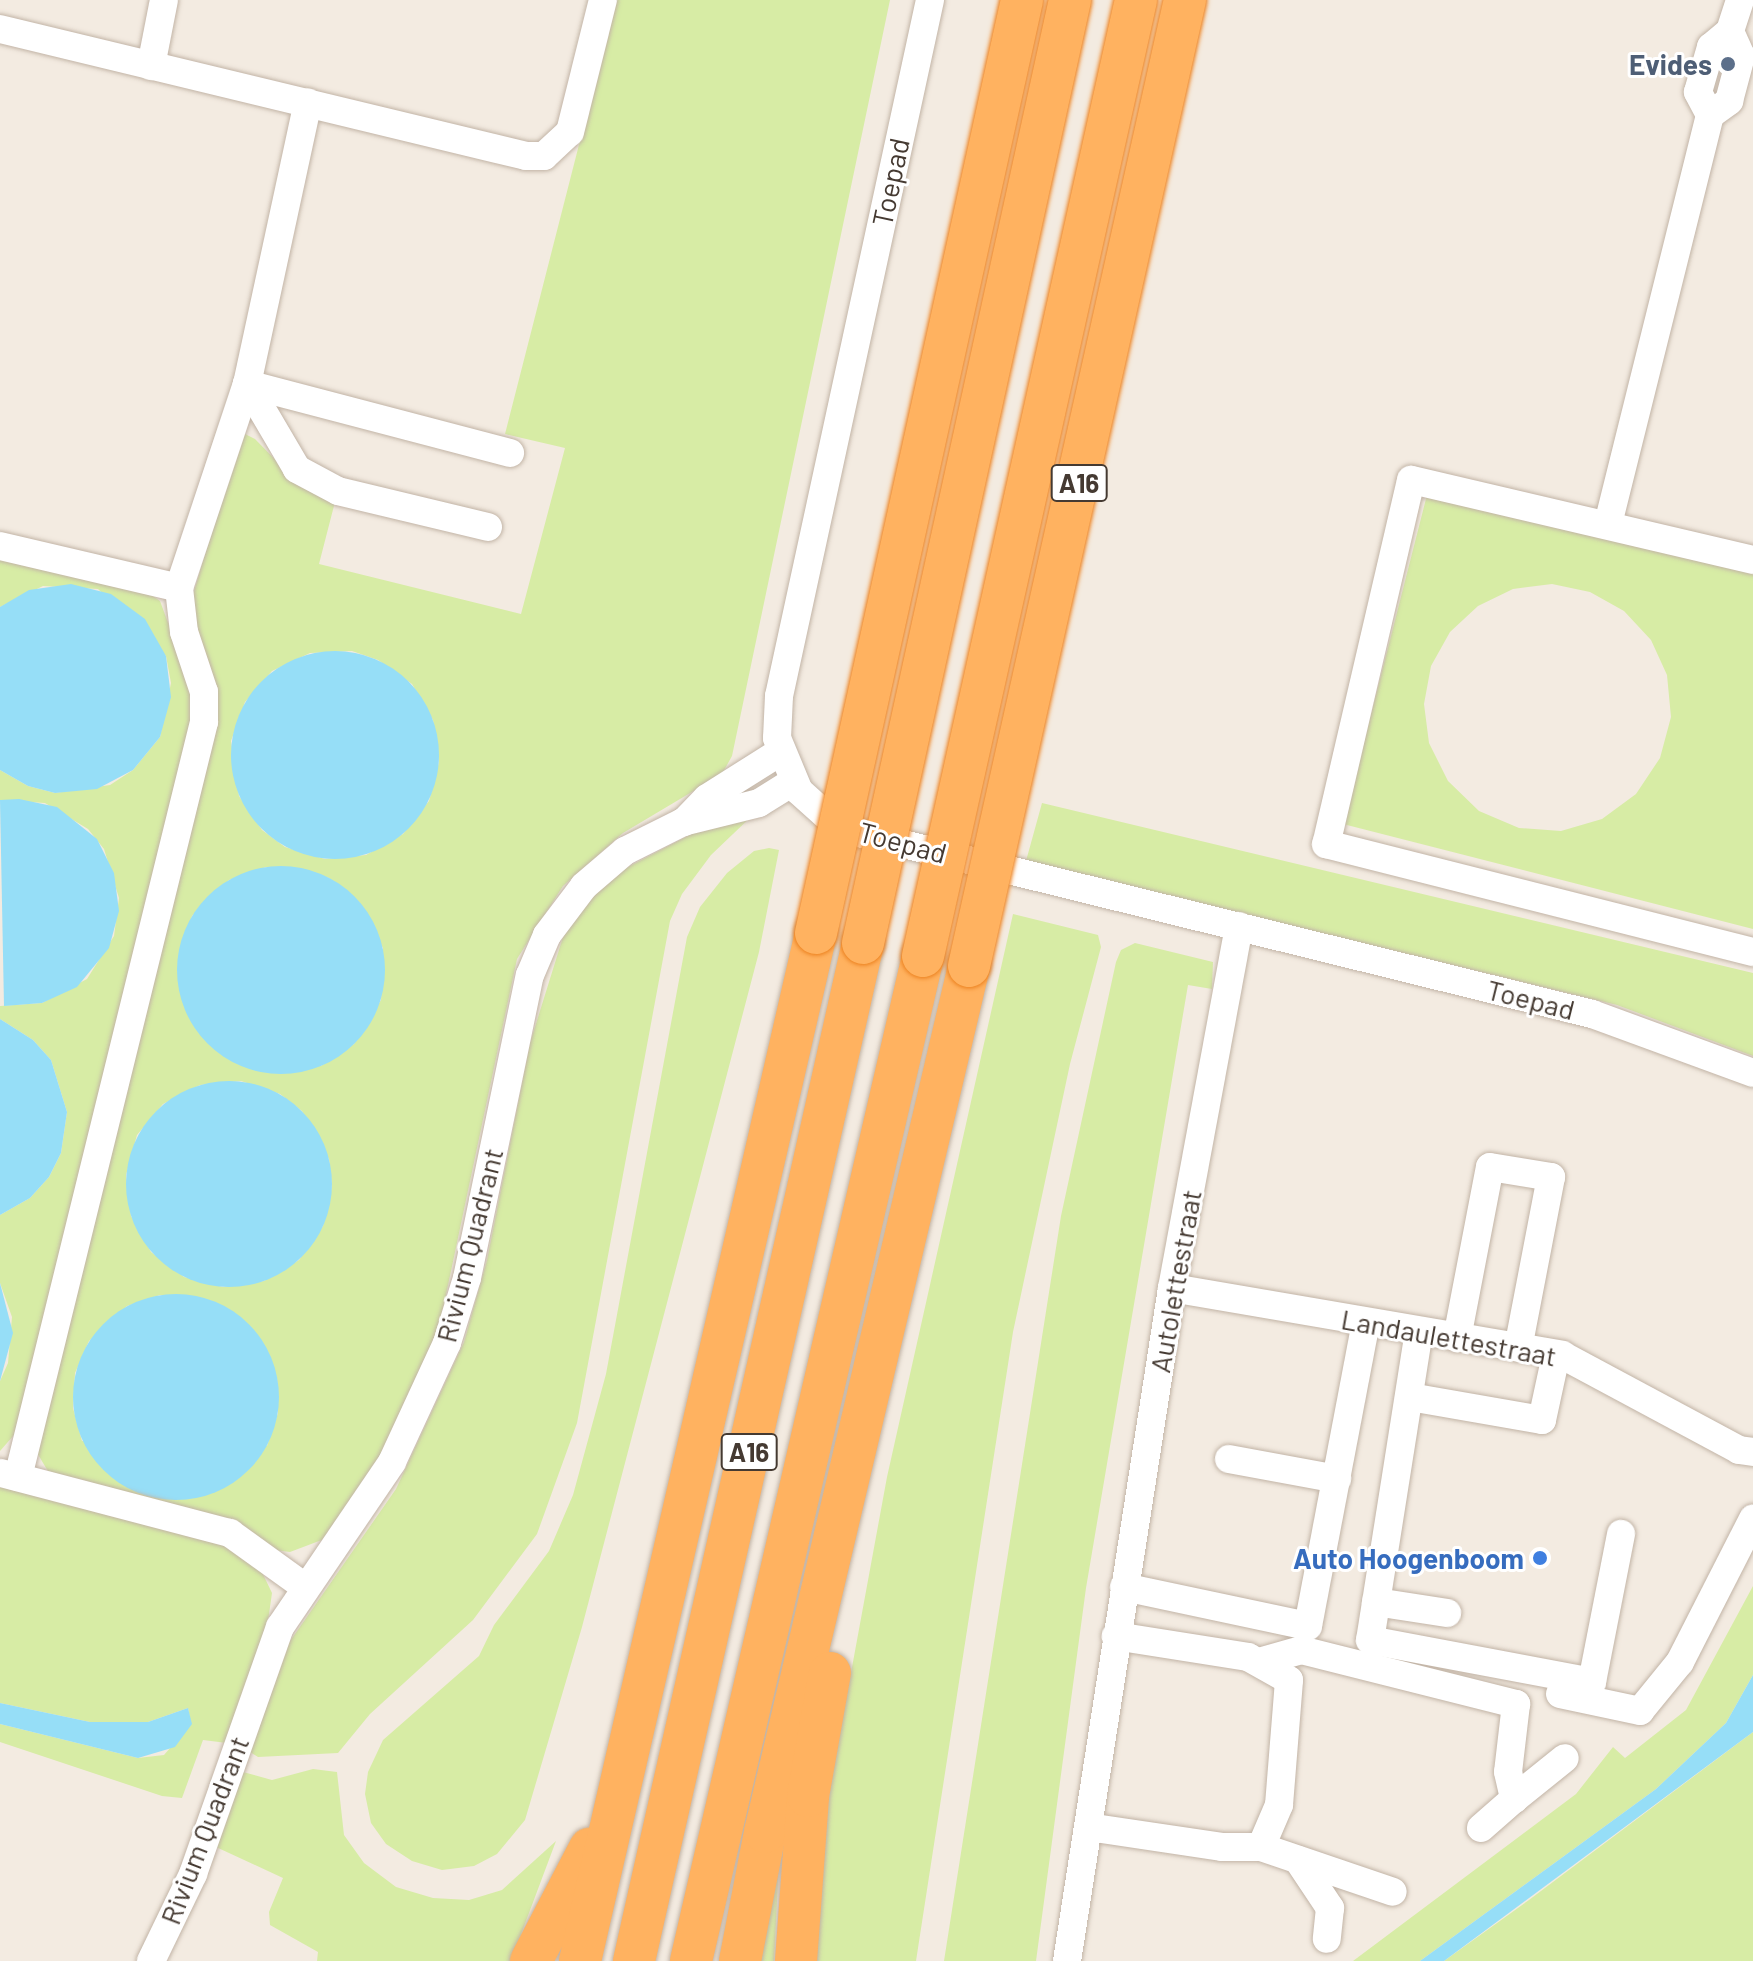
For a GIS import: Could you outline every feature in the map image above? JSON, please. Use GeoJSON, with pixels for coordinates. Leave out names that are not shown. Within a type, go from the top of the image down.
{"type":"FeatureCollection","features":[{"type":"Feature","properties":{"kind":"highway","name":"A16"},"geometry":{"type":"LineString","coordinates":[[580,1961],[615,1801],[733,1310],[1022,0]]}},
{"type":"Feature","properties":{"kind":"highway","name":"A16"},"geometry":{"type":"LineString","coordinates":[[634,1961],[863,943],[1070,0]]}},
{"type":"Feature","properties":{"kind":"highway","name":"A16"},"geometry":{"type":"LineString","coordinates":[[691,1961],[923,956],[1136,0]]}},
{"type":"Feature","properties":{"kind":"highway","name":"A16"},"geometry":{"type":"LineString","coordinates":[[740,1961],[765,1832],[969,966],[1185,0]]}},
{"type":"Feature","properties":{"kind":"highway","name":"A16"},"geometry":{"type":"LineString","coordinates":[[796,1961],[808,1796],[886,1385],[887,1321]]}},
{"type":"Feature","properties":{"kind":"highway","name":"A16"},"geometry":{"type":"LineString","coordinates":[[531,1961],[615,1801]]}},
{"type":"Feature","properties":{"kind":"street"},"geometry":{"type":"LineString","coordinates":[[151,66],[164,0]]}},
{"type":"Feature","properties":{"kind":"street"},"geometry":{"type":"LineString","coordinates":[[0,29],[526,156],[544,156],[570,132],[603,0]]}},
{"type":"Feature","properties":{"kind":"street","name":"Toepad"},"geometry":{"type":"LineString","coordinates":[[930,0],[779,696],[780,752],[793,782],[814,806],[859,833],[1592,1014],[1753,1073]]}},
{"type":"Feature","properties":{"kind":"street"},"geometry":{"type":"LineString","coordinates":[[1608,524],[1710,115],[1698,92],[1711,47],[1742,33],[1740,0]]}},
{"type":"Feature","properties":{"kind":"street"},"geometry":{"type":"LineString","coordinates":[[305,1587],[230,1533],[9,1475],[204,722],[204,692],[184,632],[179,588],[247,384],[308,103]]}},
{"type":"Feature","properties":{"kind":"street"},"geometry":{"type":"LineString","coordinates":[[247,384],[510,453]]}},
{"type":"Feature","properties":{"kind":"street"},"geometry":{"type":"LineString","coordinates":[[247,384],[297,469],[338,491],[488,527]]}},
{"type":"Feature","properties":{"kind":"street"},"geometry":{"type":"LineString","coordinates":[[1753,560],[1411,480],[1326,844],[1753,952]]}},
{"type":"Feature","properties":{"kind":"street"},"geometry":{"type":"LineString","coordinates":[[0,546],[179,588]]}},
{"type":"Feature","properties":{"kind":"street","name":"Rivium Quadrant"},"geometry":{"type":"LineString","coordinates":[[683,822],[707,798],[780,752]]}},
{"type":"Feature","properties":{"kind":"street","name":"Rivium Quadrant"},"geometry":{"type":"LineString","coordinates":[[151,1961],[193,1874],[271,1649],[305,1587],[392,1462],[447,1343],[467,1278],[530,975],[543,944],[572,901],[605,866],[683,822],[759,803],[793,782]]}},
{"type":"Feature","properties":{"kind":"street","name":"Autolettestraat"},"geometry":{"type":"LineString","coordinates":[[1067,1961],[1172,1288],[1239,926]]}},
{"type":"Feature","properties":{"kind":"street"},"geometry":{"type":"LineString","coordinates":[[1457,1338],[1490,1167],[1551,1177],[1518,1348]]}},
{"type":"Feature","properties":{"kind":"street","name":"Landaulettestraat"},"geometry":{"type":"LineString","coordinates":[[1172,1288],[1556,1355],[1739,1450],[1753,1452]]}},
{"type":"Feature","properties":{"kind":"street"},"geometry":{"type":"LineString","coordinates":[[1124,1587],[1308,1626],[1366,1322]]}},
{"type":"Feature","properties":{"kind":"street"},"geometry":{"type":"LineString","coordinates":[[1419,1331],[1370,1640],[1433,1655],[1592,1682],[1621,1534]]}},
{"type":"Feature","properties":{"kind":"street"},"geometry":{"type":"LineString","coordinates":[[1410,1397],[1542,1420],[1556,1355]]}},
{"type":"Feature","properties":{"kind":"street"},"geometry":{"type":"LineString","coordinates":[[1229,1459],[1337,1479]]}},
{"type":"Feature","properties":{"kind":"street"},"geometry":{"type":"LineString","coordinates":[[1433,1655],[1447,1671],[1640,1711],[1680,1662],[1753,1519]]}},
{"type":"Feature","properties":{"kind":"street"},"geometry":{"type":"LineString","coordinates":[[1376,1602],[1447,1613]]}},
{"type":"Feature","properties":{"kind":"street"},"geometry":{"type":"LineString","coordinates":[[1116,1636],[1259,1662],[1289,1680],[1279,1805],[1261,1847]]}},
{"type":"Feature","properties":{"kind":"street"},"geometry":{"type":"LineString","coordinates":[[1259,1662],[1301,1650],[1516,1704],[1508,1772],[1514,1799]]}},
{"type":"Feature","properties":{"kind":"street"},"geometry":{"type":"LineString","coordinates":[[1481,1828],[1565,1758]]}},
{"type":"Feature","properties":{"kind":"street"},"geometry":{"type":"LineString","coordinates":[[1088,1827],[1222,1847],[1261,1847],[1393,1892]]}},
{"type":"Feature","properties":{"kind":"street"},"geometry":{"type":"LineString","coordinates":[[1298,1860],[1330,1908],[1327,1939]]}},
{"type":"Feature","properties":{"kind":"green space"},"geometry":{"type":"Polygon","coordinates":[[[616,0],[890,0],[732,756],[722,774],[623,833],[563,886],[517,959],[440,1323],[410,1399],[370,1476],[327,1538],[290,1552],[267,1549],[49,1473],[36,1451],[214,711],[190,605],[241,432],[255,439],[300,485],[336,498],[319,564],[521,614],[565,448],[505,434],[616,0]],[[352,651],[310,653],[272,671],[245,702],[231,741],[239,796],[262,830],[285,847],[325,859],[366,855],[403,834],[429,801],[439,762],[433,720],[412,684],[378,660],[352,651]],[[266,867],[229,880],[192,916],[178,979],[180,991],[195,1027],[233,1062],[321,1066],[354,1044],[381,1000],[383,948],[359,902],[329,878],[292,867],[266,867]],[[241,1081],[200,1085],[163,1104],[137,1135],[126,1175],[131,1216],[151,1252],[184,1277],[223,1287],[264,1281],[299,1260],[323,1226],[332,1186],[329,1159],[302,1111],[280,1094],[241,1081]],[[160,1295],[127,1306],[89,1341],[75,1373],[73,1408],[82,1441],[267,1446],[278,1413],[277,1378],[254,1331],[212,1301],[160,1295]]]}},
{"type":"Feature","properties":{"kind":"green space"},"geometry":{"type":"Polygon","coordinates":[[[1428,491],[1753,570],[1753,929],[1343,824],[1428,491]],[[1552,584],[1513,589],[1478,606],[1450,632],[1431,666],[1424,704],[1429,743],[1448,781],[1479,811],[1519,828],[1561,831],[1602,819],[1636,794],[1660,758],[1671,717],[1667,675],[1651,640],[1624,611],[1590,592],[1552,584]]]}},
{"type":"Feature","properties":{"kind":"green space"},"geometry":{"type":"Polygon","coordinates":[[[0,554],[137,585],[160,601],[195,696],[194,730],[14,1435],[0,1451],[0,1381],[8,1363],[12,1317],[0,1283],[0,1215],[30,1198],[49,1177],[61,1153],[67,1112],[51,1060],[33,1040],[0,1019],[0,1006],[42,1003],[87,979],[114,936],[119,898],[104,849],[88,829],[45,803],[0,800],[0,770],[28,786],[55,793],[110,785],[133,770],[160,737],[171,683],[166,656],[98,589],[43,586],[0,607],[0,554]]]}},
{"type":"Feature","properties":{"kind":"green space"},"geometry":{"type":"Polygon","coordinates":[[[1042,803],[1753,973],[1753,1056],[1617,1005],[1026,861],[1042,803]]]}},
{"type":"Feature","properties":{"kind":"green space"},"geometry":{"type":"Polygon","coordinates":[[[755,813],[711,855],[682,894],[670,921],[577,1423],[537,1534],[473,1620],[370,1714],[338,1753],[258,1757],[250,1752],[288,1644],[396,1489],[464,1342],[487,1260],[530,1043],[563,937],[593,895],[622,870],[707,826],[755,813]]]}},
{"type":"Feature","properties":{"kind":"green space"},"geometry":{"type":"Polygon","coordinates":[[[779,850],[759,952],[582,1627],[525,1820],[497,1854],[474,1866],[442,1870],[412,1861],[386,1844],[371,1823],[365,1794],[368,1772],[383,1740],[479,1656],[494,1625],[549,1551],[573,1495],[606,1374],[687,937],[700,907],[727,873],[754,851],[779,850]]]}},
{"type":"Feature","properties":{"kind":"green space"},"geometry":{"type":"Polygon","coordinates":[[[1013,914],[1098,935],[1101,947],[1070,1064],[1013,1332],[916,1961],[816,1961],[830,1787],[887,1477],[1013,914]]]}},
{"type":"Feature","properties":{"kind":"green space"},"geometry":{"type":"Polygon","coordinates":[[[1135,943],[1213,962],[1212,989],[1188,985],[1086,1588],[1036,1961],[944,1961],[1061,1216],[1116,962],[1121,950],[1135,943]]]}},
{"type":"Feature","properties":{"kind":"green space"},"geometry":{"type":"Polygon","coordinates":[[[0,1483],[227,1539],[259,1566],[272,1593],[268,1621],[227,1743],[203,1740],[182,1798],[162,1796],[0,1742],[0,1724],[138,1758],[164,1755],[191,1724],[188,1708],[148,1722],[90,1722],[0,1703],[0,1483]]]}},
{"type":"Feature","properties":{"kind":"green space"},"geometry":{"type":"Polygon","coordinates":[[[1753,1586],[1753,1675],[1726,1723],[1656,1789],[1420,1961],[1353,1961],[1576,1794],[1613,1747],[1625,1758],[1686,1710],[1753,1586]]]}},
{"type":"Feature","properties":{"kind":"green space"},"geometry":{"type":"Polygon","coordinates":[[[1753,1732],[1753,1961],[1444,1961],[1529,1900],[1753,1732]]]}},
{"type":"Feature","properties":{"kind":"green space"},"geometry":{"type":"Polygon","coordinates":[[[313,1769],[337,1772],[344,1835],[364,1863],[396,1887],[433,1898],[469,1900],[502,1890],[556,1841],[511,1961],[317,1961],[318,1952],[270,1925],[269,1912],[283,1878],[216,1847],[243,1772],[272,1780],[313,1769]]]}},
{"type":"Feature","properties":{"kind":"green space"},"geometry":{"type":"Polygon","coordinates":[[[779,1861],[774,1961],[759,1961],[779,1861]]]}},
{"type":"Feature","properties":{"kind":"water"},"geometry":{"type":"Polygon","coordinates":[[[71,584],[111,594],[145,619],[166,656],[171,697],[160,737],[133,770],[97,789],[55,793],[28,786],[0,770],[0,607],[29,590],[71,584]]]}},
{"type":"Feature","properties":{"kind":"water"},"geometry":{"type":"Polygon","coordinates":[[[335,651],[375,659],[409,681],[431,715],[439,755],[431,795],[409,829],[375,851],[335,859],[295,851],[261,829],[239,795],[231,755],[239,715],[261,681],[295,659],[335,651]]]}},
{"type":"Feature","properties":{"kind":"water"},"geometry":{"type":"Polygon","coordinates":[[[19,799],[57,807],[97,839],[114,873],[119,911],[109,948],[77,987],[42,1003],[4,1006],[0,800],[19,799]]]}},
{"type":"Feature","properties":{"kind":"water"},"geometry":{"type":"Polygon","coordinates":[[[281,866],[321,874],[354,897],[377,930],[385,970],[377,1010],[354,1043],[321,1066],[281,1074],[241,1066],[208,1043],[185,1010],[177,970],[185,930],[208,897],[241,874],[281,866]]]}},
{"type":"Feature","properties":{"kind":"water"},"geometry":{"type":"Polygon","coordinates":[[[0,1019],[33,1040],[51,1060],[67,1112],[61,1153],[49,1177],[30,1198],[0,1215],[0,1019]]]}},
{"type":"Feature","properties":{"kind":"water"},"geometry":{"type":"Polygon","coordinates":[[[229,1081],[268,1089],[302,1111],[324,1145],[332,1184],[324,1223],[302,1257],[268,1279],[229,1287],[190,1279],[156,1257],[134,1223],[126,1184],[134,1145],[156,1111],[190,1089],[229,1081]]]}},
{"type":"Feature","properties":{"kind":"water"},"geometry":{"type":"Polygon","coordinates":[[[0,1283],[13,1333],[0,1381],[0,1283]]]}},
{"type":"Feature","properties":{"kind":"water"},"geometry":{"type":"Polygon","coordinates":[[[176,1294],[215,1302],[249,1324],[271,1358],[279,1397],[271,1436],[249,1470],[215,1492],[176,1500],[137,1492],[103,1470],[81,1436],[73,1397],[81,1358],[103,1324],[137,1302],[176,1294]]]}},
{"type":"Feature","properties":{"kind":"water"},"geometry":{"type":"Polygon","coordinates":[[[1753,1675],[1753,1732],[1444,1961],[1420,1961],[1656,1789],[1726,1723],[1753,1675]]]}},
{"type":"Feature","properties":{"kind":"water"},"geometry":{"type":"Polygon","coordinates":[[[0,1703],[90,1722],[148,1722],[188,1708],[192,1724],[175,1747],[138,1758],[0,1724],[0,1703]]]}},
{"type":"Feature","properties":{"kind":"place","name":"Evides"},"geometry":{"type":"Point","coordinates":[1728,64]}},
{"type":"Feature","properties":{"kind":"place","name":"Auto Hoogenboom"},"geometry":{"type":"Point","coordinates":[1540,1558]}}]}
